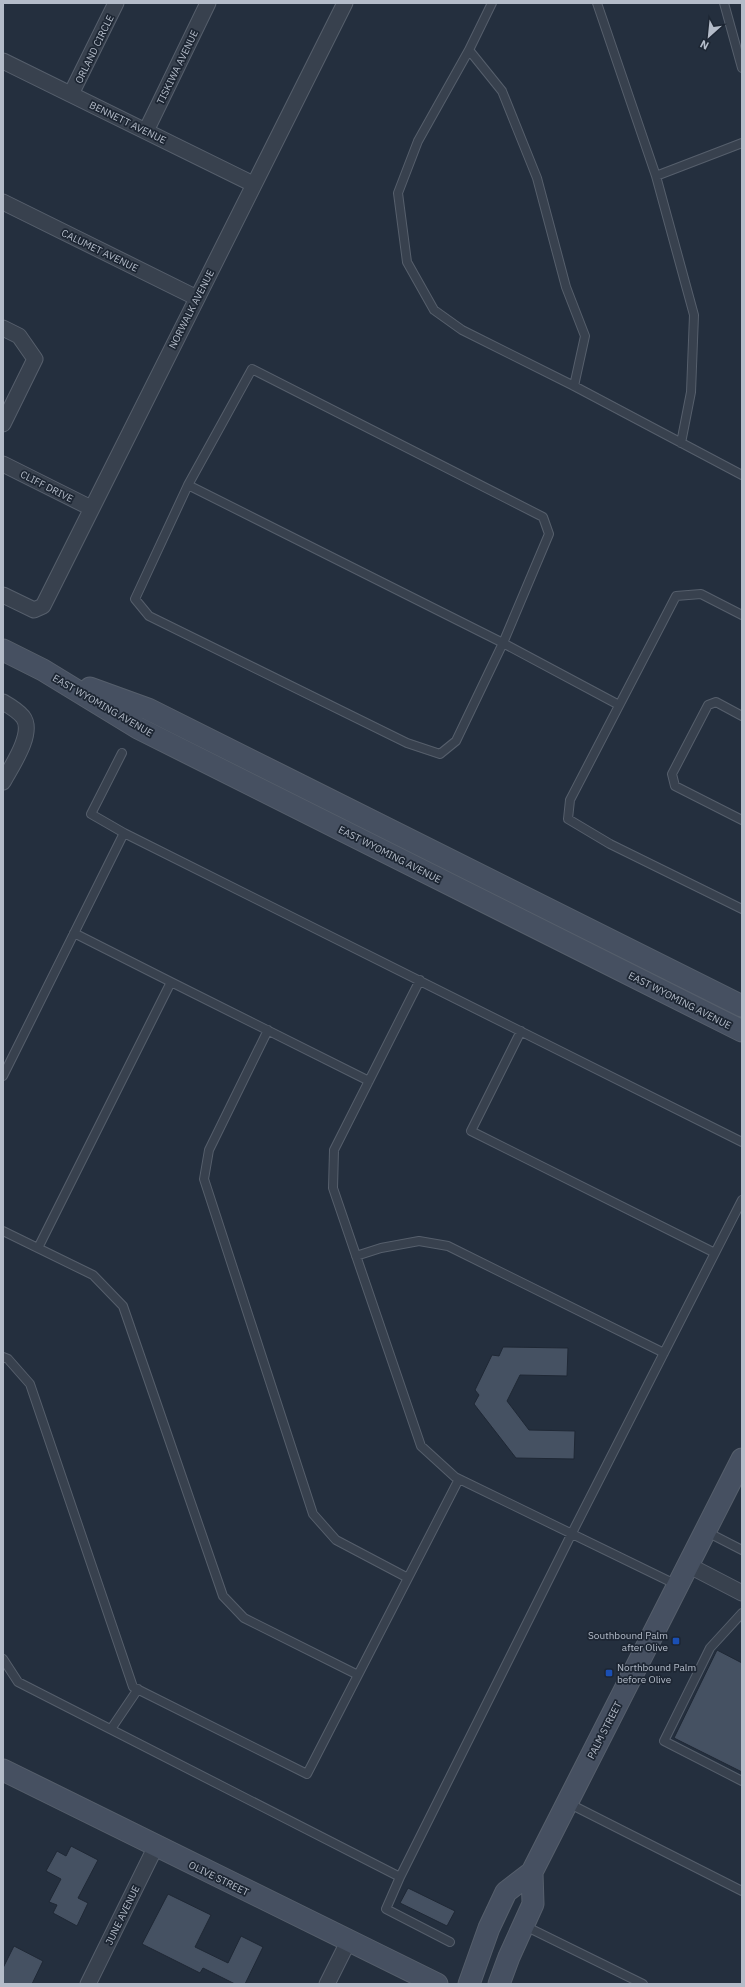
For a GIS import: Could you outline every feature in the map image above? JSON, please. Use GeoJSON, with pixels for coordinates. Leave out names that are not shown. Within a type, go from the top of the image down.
{"type":"FeatureCollection","features":[{"type":"Feature","properties":{"kind":"street","name":"ORLAND CIRCLE"},"geometry":{"type":"LineString","coordinates":[[71,94],[116,3]]}},
{"type":"Feature","properties":{"kind":"street","name":"TISKIWA AVENUE"},"geometry":{"type":"LineString","coordinates":[[146,131],[208,3]]}},
{"type":"Feature","properties":{"kind":"street","name":"NORWALK AVENUE"},"geometry":{"type":"LineString","coordinates":[[3,596],[34,610],[42,606],[345,3]]}},
{"type":"Feature","properties":{"kind":"street","name":"BENNETT AVENUE"},"geometry":{"type":"LineString","coordinates":[[3,61],[253,184]]}},
{"type":"Feature","properties":{"kind":"street","name":"CALUMET AVENUE"},"geometry":{"type":"LineString","coordinates":[[3,202],[196,298]]}},
{"type":"Feature","properties":{"kind":"street"},"geometry":{"type":"LineString","coordinates":[[3,328],[19,336],[35,358],[3,424]]}},
{"type":"Feature","properties":{"kind":"street","name":"CLIFF DRIVE"},"geometry":{"type":"LineString","coordinates":[[3,464],[91,508]]}},
{"type":"Feature","properties":{"kind":"street","name":"EAST WYOMING AVENUE"},"geometry":{"type":"LineString","coordinates":[[3,650],[43,670],[138,728],[742,1031]]}},
{"type":"Feature","properties":{"kind":"street","name":"EAST WYOMING AVENUE"},"geometry":{"type":"LineString","coordinates":[[43,670],[148,709],[742,1006]]}},
{"type":"Feature","properties":{"kind":"street"},"geometry":{"type":"LineString","coordinates":[[3,702],[23,718],[26,729],[25,740],[3,782]]}},
{"type":"Feature","properties":{"kind":"street","name":"PALM STREET"},"geometry":{"type":"LineString","coordinates":[[469,1984],[490,1928],[506,1892],[532,1872],[704,1531],[742,1459]]}},
{"type":"Feature","properties":{"kind":"street"},"geometry":{"type":"LineString","coordinates":[[688,1565],[742,1593]]}},
{"type":"Feature","properties":{"kind":"street","name":"OLIVE STREET"},"geometry":{"type":"LineString","coordinates":[[3,1770],[348,1942],[437,1984]]}},
{"type":"Feature","properties":{"kind":"street","name":"JUNE AVENUE"},"geometry":{"type":"LineString","coordinates":[[88,1984],[156,1846]]}},
{"type":"Feature","properties":{"kind":"street","name":"PALM STREET"},"geometry":{"type":"LineString","coordinates":[[499,1984],[523,1924],[533,1904],[532,1872]]}},
{"type":"Feature","properties":{"kind":"street"},"geometry":{"type":"LineString","coordinates":[[327,1984],[348,1942]]}},
{"type":"Feature","properties":{"kind":"lane"},"geometry":{"type":"LineString","coordinates":[[492,3],[469,50],[418,141],[398,193],[407,262],[434,310],[462,330],[574,386],[742,475]]}},
{"type":"Feature","properties":{"kind":"lane"},"geometry":{"type":"LineString","coordinates":[[596,3],[656,176],[694,315],[691,392],[681,443]]}},
{"type":"Feature","properties":{"kind":"lane"},"geometry":{"type":"LineString","coordinates":[[724,3],[742,68]]}},
{"type":"Feature","properties":{"kind":"lane"},"geometry":{"type":"LineString","coordinates":[[469,50],[502,91],[537,178],[566,287],[585,336],[574,386]]}},
{"type":"Feature","properties":{"kind":"lane"},"geometry":{"type":"LineString","coordinates":[[656,176],[742,143]]}},
{"type":"Feature","properties":{"kind":"lane"},"geometry":{"type":"LineString","coordinates":[[252,369],[543,517],[549,534],[503,643],[456,741],[440,754],[407,743],[149,616],[135,599],[188,485],[252,369]]}},
{"type":"Feature","properties":{"kind":"lane"},"geometry":{"type":"LineString","coordinates":[[188,485],[503,643],[619,705]]}},
{"type":"Feature","properties":{"kind":"lane"},"geometry":{"type":"LineString","coordinates":[[742,615],[701,594],[676,596],[570,800],[568,819],[610,844],[742,909]]}},
{"type":"Feature","properties":{"kind":"lane"},"geometry":{"type":"LineString","coordinates":[[742,716],[716,702],[708,705],[672,774],[675,786],[742,820]]}},
{"type":"Feature","properties":{"kind":"lane"},"geometry":{"type":"LineString","coordinates":[[122,753],[91,814],[124,833],[742,1142]]}},
{"type":"Feature","properties":{"kind":"lane"},"geometry":{"type":"LineString","coordinates":[[3,1076],[124,833]]}},
{"type":"Feature","properties":{"kind":"lane"},"geometry":{"type":"LineString","coordinates":[[74,933],[369,1081]]}},
{"type":"Feature","properties":{"kind":"lane"},"geometry":{"type":"LineString","coordinates":[[420,980],[334,1150],[333,1188],[421,1446],[459,1479],[677,1585]]}},
{"type":"Feature","properties":{"kind":"lane"},"geometry":{"type":"LineString","coordinates":[[38,1248],[171,982]]}},
{"type":"Feature","properties":{"kind":"lane"},"geometry":{"type":"LineString","coordinates":[[268,1030],[209,1150],[204,1179],[313,1514],[336,1540],[408,1578]]}},
{"type":"Feature","properties":{"kind":"lane"},"geometry":{"type":"LineString","coordinates":[[521,1031],[471,1131],[715,1253]]}},
{"type":"Feature","properties":{"kind":"lane"},"geometry":{"type":"LineString","coordinates":[[450,1942],[386,1909],[400,1877],[572,1533],[742,1200]]}},
{"type":"Feature","properties":{"kind":"lane"},"geometry":{"type":"LineString","coordinates":[[3,1231],[93,1276],[123,1306],[223,1596],[244,1618],[358,1675]]}},
{"type":"Feature","properties":{"kind":"lane"},"geometry":{"type":"LineString","coordinates":[[356,1256],[381,1248],[419,1242],[448,1246],[664,1353]]}},
{"type":"Feature","properties":{"kind":"lane"},"geometry":{"type":"LineString","coordinates":[[3,1357],[8,1359],[30,1384],[133,1687],[307,1774],[459,1479]]}},
{"type":"Feature","properties":{"kind":"lane"},"geometry":{"type":"LineString","coordinates":[[704,1531],[742,1550]]}},
{"type":"Feature","properties":{"kind":"lane"},"geometry":{"type":"LineString","coordinates":[[742,1613],[710,1648],[664,1741],[742,1781]]}},
{"type":"Feature","properties":{"kind":"lane"},"geometry":{"type":"LineString","coordinates":[[3,1659],[18,1682],[400,1877]]}},
{"type":"Feature","properties":{"kind":"lane"},"geometry":{"type":"LineString","coordinates":[[111,1729],[138,1689]]}},
{"type":"Feature","properties":{"kind":"lane"},"geometry":{"type":"LineString","coordinates":[[567,1803],[742,1891]]}},
{"type":"Feature","properties":{"kind":"lane"},"geometry":{"type":"LineString","coordinates":[[523,1924],[643,1984]]}},
{"type":"Feature","properties":{"kind":"building"},"geometry":{"type":"Polygon","coordinates":[[[503,1347],[568,1348],[567,1376],[520,1375],[507,1401],[529,1430],[575,1431],[574,1459],[516,1458],[474,1404],[479,1395],[475,1390],[492,1355],[499,1356],[503,1347]]]}},
{"type":"Feature","properties":{"kind":"building"},"geometry":{"type":"Polygon","coordinates":[[[717,1650],[742,1663],[742,1772],[674,1738],[717,1650]]]}},
{"type":"Feature","properties":{"kind":"building"},"geometry":{"type":"Polygon","coordinates":[[[71,1846],[98,1860],[78,1898],[88,1903],[77,1926],[53,1913],[57,1905],[49,1902],[61,1879],[46,1871],[57,1851],[66,1856],[71,1846]]]}},
{"type":"Feature","properties":{"kind":"building"},"geometry":{"type":"Polygon","coordinates":[[[408,1888],[455,1911],[447,1926],[400,1903],[408,1888]]]}},
{"type":"Feature","properties":{"kind":"building"},"geometry":{"type":"Polygon","coordinates":[[[168,1894],[211,1915],[195,1947],[228,1963],[241,1936],[263,1947],[245,1984],[235,1984],[203,1968],[200,1973],[142,1944],[168,1894]]]}},
{"type":"Feature","properties":{"kind":"building"},"geometry":{"type":"Polygon","coordinates":[[[14,1946],[43,1961],[32,1984],[3,1984],[3,1968],[14,1946]]]}},
{"type":"Feature","properties":{"kind":"place","name":"Southbound Palm after Olive"},"geometry":{"type":"Point","coordinates":[676,1641]}},
{"type":"Feature","properties":{"kind":"place","name":"Northbound Palm before Olive"},"geometry":{"type":"Point","coordinates":[609,1673]}}]}
